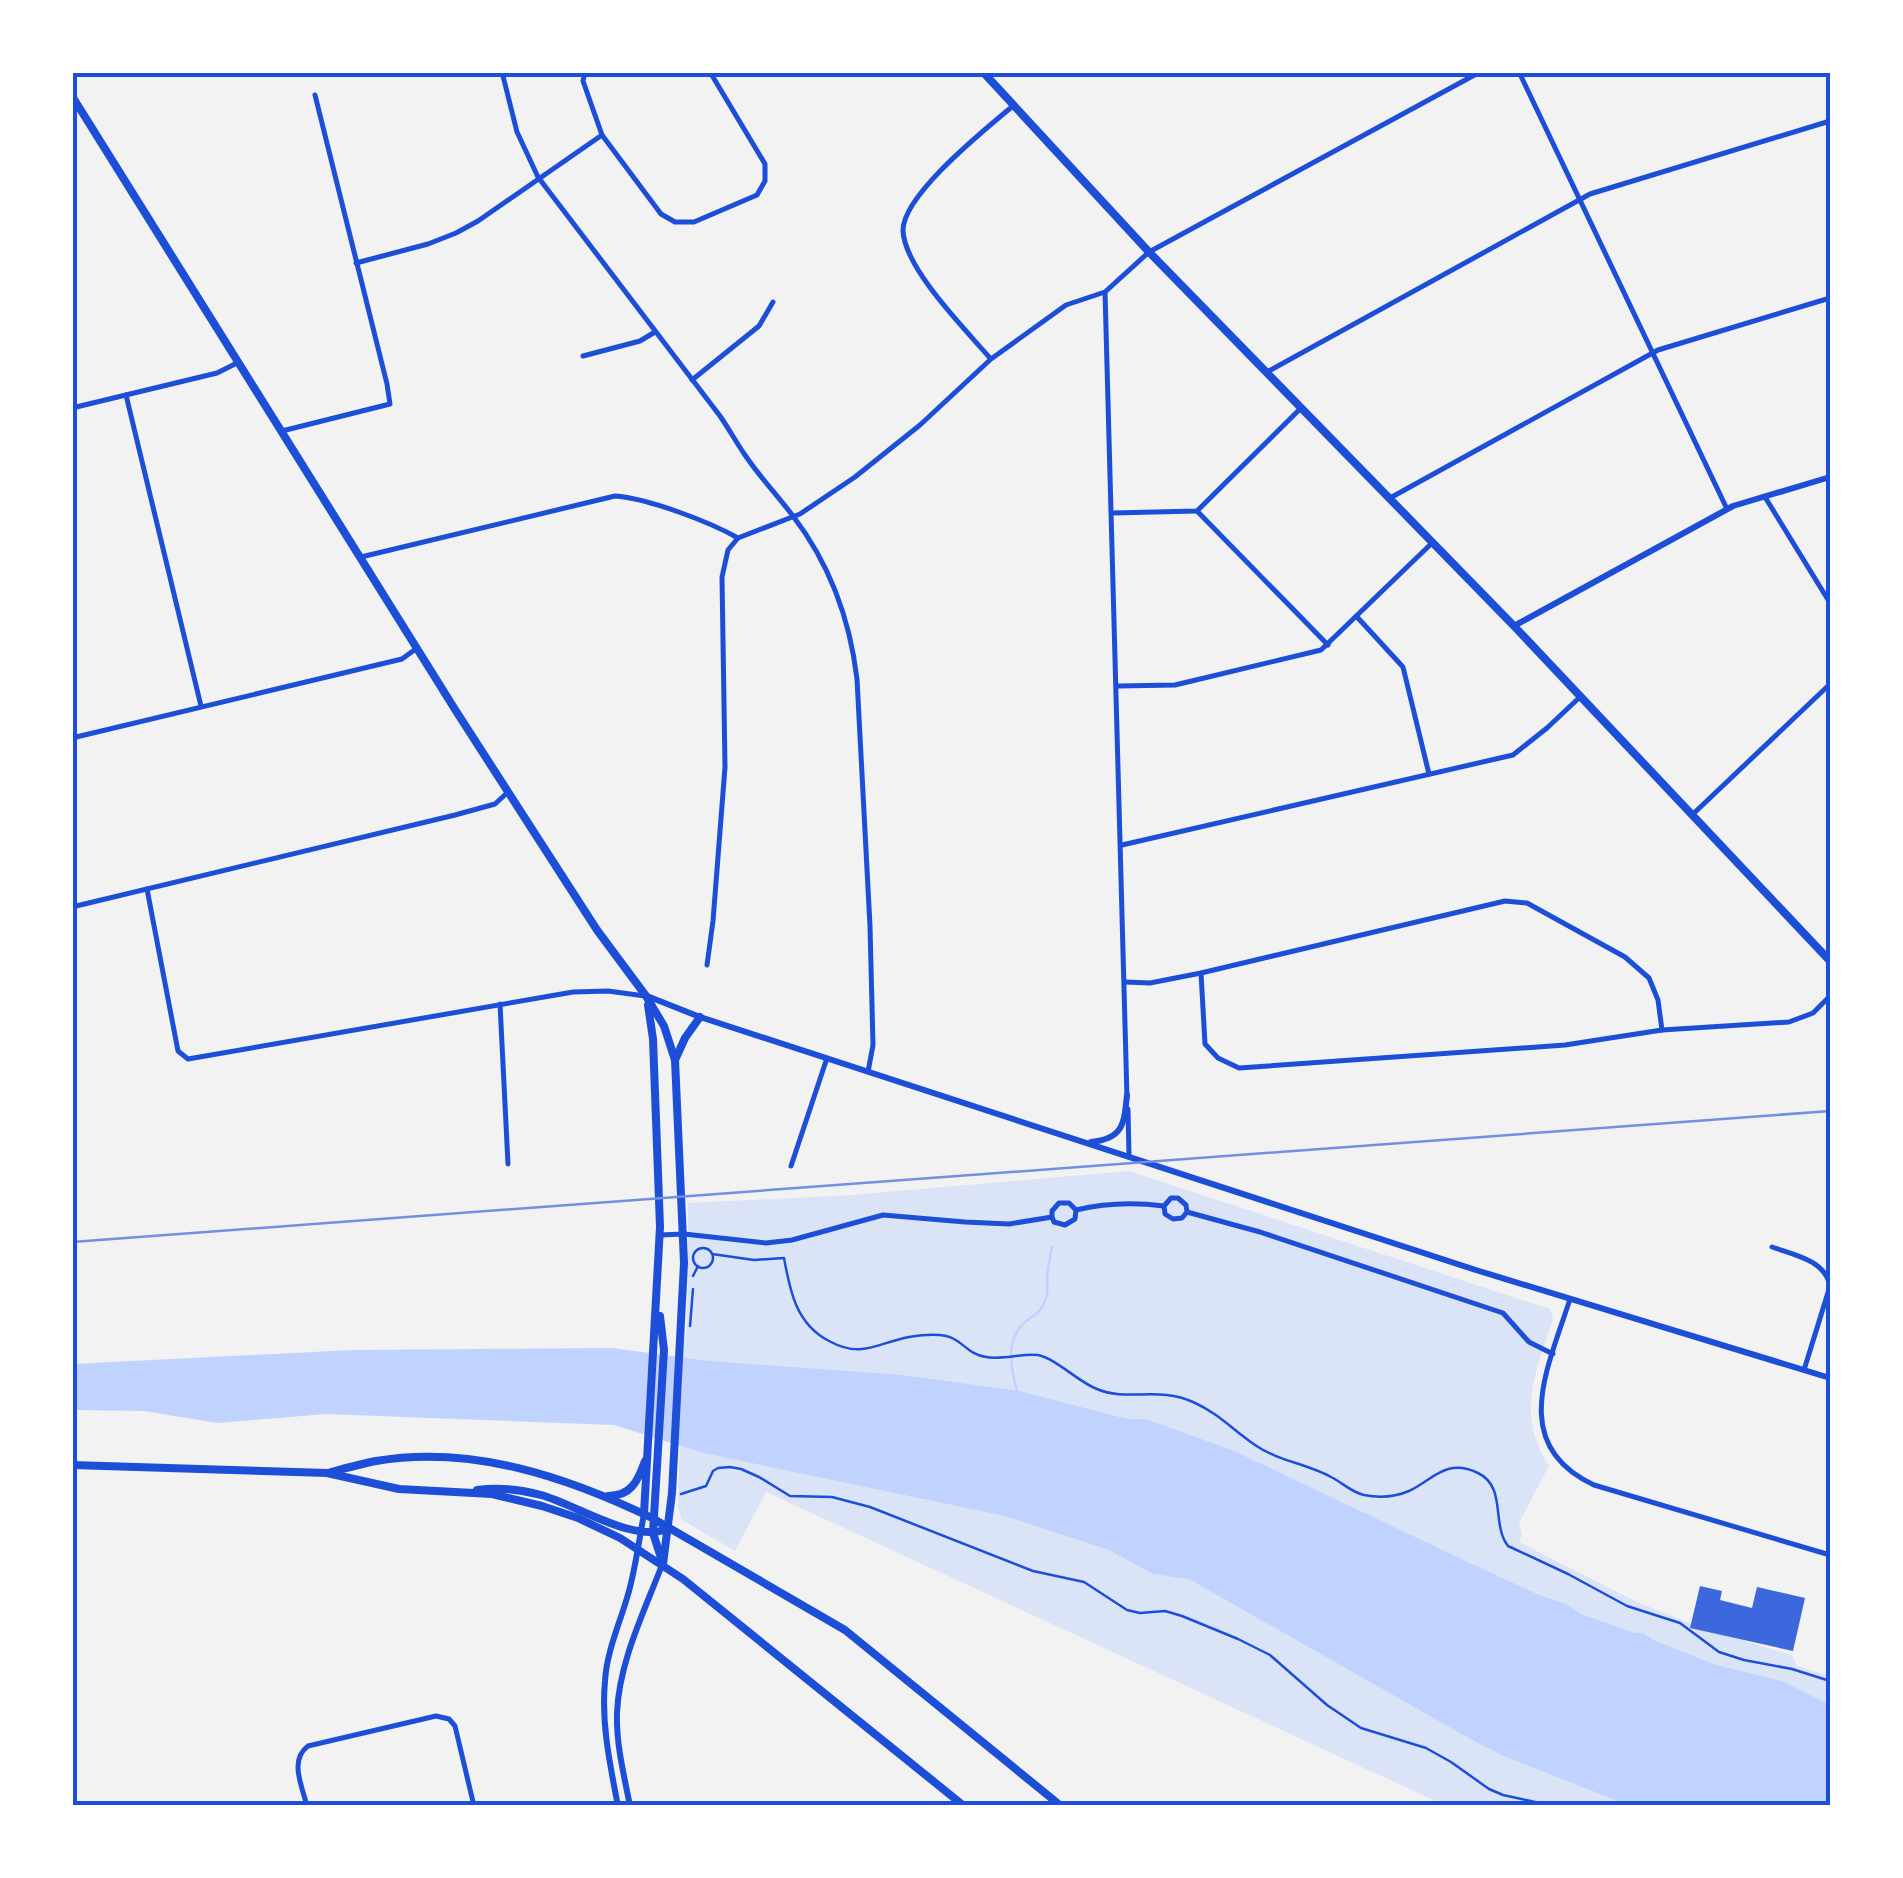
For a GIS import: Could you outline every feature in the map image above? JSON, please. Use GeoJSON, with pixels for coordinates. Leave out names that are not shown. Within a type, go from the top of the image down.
{"type":"FeatureCollection","features":[{"type":"Feature","properties":{"kind":"main road"},"geometry":{"type":"LineString","coordinates":[[982,72],[1149,252],[1514,626],[1830,961]]}},
{"type":"Feature","properties":{"kind":"main road"},"geometry":{"type":"LineString","coordinates":[[72,96],[508,792],[664,1026],[675,1060],[684,1234],[669,1528],[662,1564]]}},
{"type":"Feature","properties":{"kind":"main road"},"geometry":{"type":"LineString","coordinates":[[646,996],[654,1040],[660,1235],[659,1349],[648,1516],[662,1564]]}},
{"type":"Feature","properties":{"kind":"main road"},"geometry":{"type":"LineString","coordinates":[[675,1060],[700,1018]]}},
{"type":"Feature","properties":{"kind":"main road"},"geometry":{"type":"LineString","coordinates":[[658,1133],[679,1133]]}},
{"type":"Feature","properties":{"kind":"main road"},"geometry":{"type":"LineString","coordinates":[[606,1496],[629,1491],[653,1452]]}},
{"type":"Feature","properties":{"kind":"main road"},"geometry":{"type":"LineString","coordinates":[[327,1473],[376,1461],[444,1458],[501,1463],[606,1496],[648,1516],[845,1630],[1060,1806]]}},
{"type":"Feature","properties":{"kind":"main road"},"geometry":{"type":"LineString","coordinates":[[72,1464],[327,1473],[399,1489],[492,1494],[542,1506],[595,1526],[662,1564],[964,1806]]}},
{"type":"Feature","properties":{"kind":"main road"},"geometry":{"type":"LineString","coordinates":[[464,1492],[498,1487],[544,1496],[641,1532],[669,1528]]}},
{"type":"Feature","properties":{"kind":"street"},"geometry":{"type":"LineString","coordinates":[[502,72],[517,132],[538,177],[794,517],[830,580],[845,616],[854,650],[860,727],[873,1046],[868,1072]]}},
{"type":"Feature","properties":{"kind":"street"},"geometry":{"type":"LineString","coordinates":[[584,72],[583,82],[602,135],[661,214],[675,222],[694,222],[757,195],[765,181],[765,164],[710,72]]}},
{"type":"Feature","properties":{"kind":"street"},"geometry":{"type":"LineString","coordinates":[[707,965],[725,768],[722,577],[728,550],[738,538],[794,517],[884,456],[991,359],[1066,304],[1105,292],[1149,252],[1480,72]]}},
{"type":"Feature","properties":{"kind":"street"},"geometry":{"type":"LineString","coordinates":[[1519,72],[1728,509]]}},
{"type":"Feature","properties":{"kind":"street"},"geometry":{"type":"LineString","coordinates":[[282,431],[390,404],[315,95]]}},
{"type":"Feature","properties":{"kind":"street"},"geometry":{"type":"LineString","coordinates":[[991,359],[917,268],[903,231],[906,215],[925,188],[1014,105]]}},
{"type":"Feature","properties":{"kind":"street"},"geometry":{"type":"LineString","coordinates":[[1267,372],[1590,194],[1830,121]]}},
{"type":"Feature","properties":{"kind":"street"},"geometry":{"type":"LineString","coordinates":[[356,263],[456,233],[602,135]]}},
{"type":"Feature","properties":{"kind":"street"},"geometry":{"type":"LineString","coordinates":[[1105,292],[1129,1156]]}},
{"type":"Feature","properties":{"kind":"street"},"geometry":{"type":"LineString","coordinates":[[1389,498],[1653,353],[1830,298]]}},
{"type":"Feature","properties":{"kind":"street"},"geometry":{"type":"LineString","coordinates":[[692,380],[759,326],[772,302]]}},
{"type":"Feature","properties":{"kind":"street"},"geometry":{"type":"LineString","coordinates":[[583,356],[655,332]]}},
{"type":"Feature","properties":{"kind":"street"},"geometry":{"type":"LineString","coordinates":[[72,408],[217,373],[239,362]]}},
{"type":"Feature","properties":{"kind":"street"},"geometry":{"type":"LineString","coordinates":[[126,395],[201,706]]}},
{"type":"Feature","properties":{"kind":"street"},"geometry":{"type":"LineString","coordinates":[[1112,513],[1197,511],[1301,408]]}},
{"type":"Feature","properties":{"kind":"street"},"geometry":{"type":"LineString","coordinates":[[1514,626],[1728,509],[1830,477]]}},
{"type":"Feature","properties":{"kind":"street"},"geometry":{"type":"LineString","coordinates":[[361,557],[616,496],[715,526],[738,538]]}},
{"type":"Feature","properties":{"kind":"street"},"geometry":{"type":"LineString","coordinates":[[1765,497],[1830,603]]}},
{"type":"Feature","properties":{"kind":"street"},"geometry":{"type":"LineString","coordinates":[[1197,511],[1328,646]]}},
{"type":"Feature","properties":{"kind":"street"},"geometry":{"type":"LineString","coordinates":[[1118,686],[1175,685],[1321,650],[1432,543]]}},
{"type":"Feature","properties":{"kind":"street"},"geometry":{"type":"LineString","coordinates":[[1357,618],[1403,666],[1430,774]]}},
{"type":"Feature","properties":{"kind":"street"},"geometry":{"type":"LineString","coordinates":[[72,738],[402,658],[417,648]]}},
{"type":"Feature","properties":{"kind":"street"},"geometry":{"type":"LineString","coordinates":[[1692,815],[1830,684]]}},
{"type":"Feature","properties":{"kind":"street"},"geometry":{"type":"LineString","coordinates":[[1122,845],[1514,755],[1580,696]]}},
{"type":"Feature","properties":{"kind":"street"},"geometry":{"type":"LineString","coordinates":[[72,907],[455,815],[495,804],[508,792]]}},
{"type":"Feature","properties":{"kind":"street"},"geometry":{"type":"LineString","coordinates":[[148,889],[178,1051],[184,1058],[573,992],[608,990],[646,996],[700,1018],[1570,1299],[1830,1378]]}},
{"type":"Feature","properties":{"kind":"street"},"geometry":{"type":"LineString","coordinates":[[1125,982],[1202,973],[1505,901],[1527,904],[1625,957],[1648,978],[1658,1000],[1662,1030]]}},
{"type":"Feature","properties":{"kind":"street"},"geometry":{"type":"LineString","coordinates":[[1202,973],[1205,1044],[1218,1058],[1239,1068],[1565,1044],[1662,1030],[1789,1022],[1813,1014],[1830,996]]}},
{"type":"Feature","properties":{"kind":"street"},"geometry":{"type":"LineString","coordinates":[[500,1004],[508,1164]]}},
{"type":"Feature","properties":{"kind":"street"},"geometry":{"type":"LineString","coordinates":[[791,1166],[827,1058]]}},
{"type":"Feature","properties":{"kind":"street"},"geometry":{"type":"LineString","coordinates":[[1085,1142],[1116,1134],[1124,1123],[1128,1095]]}},
{"type":"Feature","properties":{"kind":"street"},"geometry":{"type":"LineString","coordinates":[[1171,1198],[1178,1198],[1187,1212],[1182,1218],[1173,1219],[1165,1214],[1164,1206],[1171,1198]]}},
{"type":"Feature","properties":{"kind":"street"},"geometry":{"type":"LineString","coordinates":[[1059,1203],[1069,1203],[1076,1210],[1075,1219],[1065,1225],[1052,1218],[1059,1203]]}},
{"type":"Feature","properties":{"kind":"street"},"geometry":{"type":"LineString","coordinates":[[1076,1210],[1113,1204],[1164,1206]]}},
{"type":"Feature","properties":{"kind":"street"},"geometry":{"type":"LineString","coordinates":[[1187,1212],[1260,1232],[1504,1314],[1529,1342],[1553,1354]]}},
{"type":"Feature","properties":{"kind":"street"},"geometry":{"type":"LineString","coordinates":[[660,1235],[684,1234],[766,1244],[883,1215],[1009,1224],[1052,1218]]}},
{"type":"Feature","properties":{"kind":"street"},"geometry":{"type":"LineString","coordinates":[[1772,1247],[1812,1262],[1828,1276],[1830,1286],[1804,1370]]}},
{"type":"Feature","properties":{"kind":"street"},"geometry":{"type":"LineString","coordinates":[[1570,1299],[1542,1392],[1541,1422],[1554,1455],[1568,1471],[1594,1485],[1830,1555]]}},
{"type":"Feature","properties":{"kind":"street"},"geometry":{"type":"LineString","coordinates":[[618,1806],[606,1741],[604,1684],[611,1643],[648,1516]]}},
{"type":"Feature","properties":{"kind":"street"},"geometry":{"type":"LineString","coordinates":[[630,1806],[618,1732],[619,1694],[628,1656],[662,1564]]}},
{"type":"Feature","properties":{"kind":"street"},"geometry":{"type":"LineString","coordinates":[[307,1806],[298,1768],[299,1754],[308,1746],[436,1716],[449,1718],[458,1735],[474,1806]]}},
{"type":"Feature","properties":{"kind":"path"},"geometry":{"type":"LineString","coordinates":[[712,1254],[710,1265],[698,1266],[694,1257],[696,1251],[704,1248],[712,1254],[735,1258],[784,1258],[790,1294],[804,1319],[814,1332],[844,1347],[870,1350],[908,1338],[935,1336],[954,1339],[976,1355],[1043,1356],[1082,1382],[1110,1394],[1154,1392],[1192,1401],[1220,1416],[1254,1445],[1323,1473],[1357,1493],[1391,1496],[1407,1492],[1432,1474],[1452,1468],[1478,1474],[1496,1495],[1498,1523],[1508,1546],[1617,1601],[1680,1623],[1719,1652],[1830,1681]]}},
{"type":"Feature","properties":{"kind":"path"},"geometry":{"type":"LineString","coordinates":[[689,1330],[693,1274],[698,1266]]}},
{"type":"Feature","properties":{"kind":"path"},"geometry":{"type":"LineString","coordinates":[[681,1494],[706,1486],[712,1472],[730,1466],[759,1477],[790,1496],[832,1496],[870,1506],[1033,1571],[1084,1582],[1127,1610],[1182,1616],[1270,1655],[1327,1705],[1362,1728],[1426,1748],[1503,1795],[1553,1806]]}},
{"type":"Feature","properties":{"kind":"shaded area"},"geometry":{"type":"Polygon","coordinates":[[[1129,1171],[1550,1309],[1553,1319],[1535,1375],[1531,1410],[1539,1447],[1549,1466],[1519,1523],[1519,1542],[1637,1602],[1705,1629],[1792,1655],[1797,1666],[1830,1676],[1830,1805],[1444,1805],[766,1492],[735,1551],[682,1520],[678,1507],[682,1348],[687,1329],[688,1203],[852,1195],[1129,1171]]]}},
{"type":"Feature","properties":{"kind":"water"},"geometry":{"type":"Polygon","coordinates":[[[612,1348],[709,1361],[902,1375],[1020,1391],[1128,1419],[1146,1419],[1234,1451],[1581,1614],[1643,1633],[1716,1665],[1782,1681],[1830,1705],[1830,1805],[1628,1805],[1474,1741],[1189,1579],[1153,1574],[1109,1550],[1005,1516],[704,1453],[614,1425],[326,1414],[218,1423],[144,1411],[73,1410],[73,1364],[352,1350],[612,1348]]]}},
{"type":"Feature","properties":{"kind":"building"},"geometry":{"type":"Polygon","coordinates":[[[1700,1586],[1722,1591],[1720,1600],[1752,1608],[1757,1587],[1805,1598],[1793,1651],[1690,1628],[1700,1586]]]}},
{"type":"Feature","properties":{"kind":"waterway"},"geometry":{"type":"LineString","coordinates":[[1017,1390],[1012,1346],[1018,1330],[1039,1311],[1046,1298],[1052,1247]]}},
{"type":"Feature","properties":{"kind":"railway"},"geometry":{"type":"LineString","coordinates":[[72,1242],[1830,1111]]}}]}
